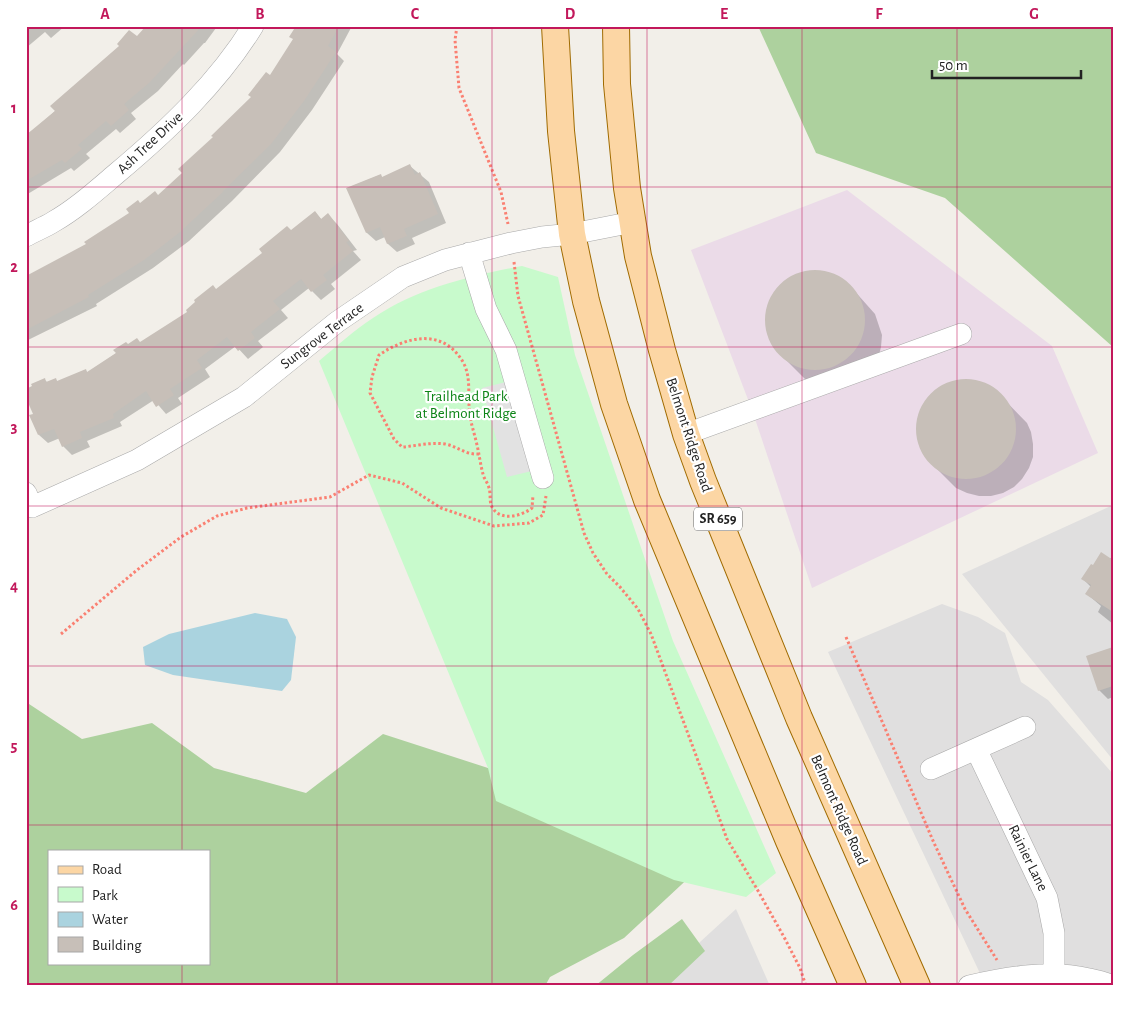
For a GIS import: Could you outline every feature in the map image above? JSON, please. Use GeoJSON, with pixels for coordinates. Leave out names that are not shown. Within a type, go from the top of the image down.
{"type":"FeatureCollection","features":[{"type":"Feature","properties":{"kind":"main road"},"geometry":{"type":"LineString","coordinates":[[555,26],[561,131],[572,234],[586,301],[614,404],[647,500],[852,986]]}},
{"type":"Feature","properties":{"kind":"main road","name":"Belmont Ridge Road"},"geometry":{"type":"LineString","coordinates":[[616,26],[617,84],[627,188],[638,256],[686,434],[703,481],[799,718],[917,986]]}},
{"type":"Feature","properties":{"kind":"street","name":"Ash Tree Drive"},"geometry":{"type":"LineString","coordinates":[[26,236],[55,221],[87,198],[149,146],[194,102],[240,48],[253,26]]}},
{"type":"Feature","properties":{"kind":"street","name":"Sungrove Terrace"},"geometry":{"type":"LineString","coordinates":[[29,500],[137,460],[244,397],[337,322],[404,277],[445,260],[469,253],[542,237],[572,234],[633,222]]}},
{"type":"Feature","properties":{"kind":"street"},"geometry":{"type":"LineString","coordinates":[[469,253],[486,309],[506,350],[542,475]]}},
{"type":"Feature","properties":{"kind":"street"},"geometry":{"type":"LineString","coordinates":[[686,434],[961,334]]}},
{"type":"Feature","properties":{"kind":"street"},"geometry":{"type":"LineString","coordinates":[[931,769],[1025,727]]}},
{"type":"Feature","properties":{"kind":"street","name":"Rainier Lane"},"geometry":{"type":"LineString","coordinates":[[976,749],[1047,898],[1054,933],[1054,975]]}},
{"type":"Feature","properties":{"kind":"street"},"geometry":{"type":"LineString","coordinates":[[970,986],[1005,978],[1042,974],[1076,976],[1112,986]]}},
{"type":"Feature","properties":{"kind":"path"},"geometry":{"type":"LineString","coordinates":[[457,26],[455,40],[459,88],[501,192],[511,243],[518,296],[584,533],[592,553],[607,574],[638,609],[651,634],[727,839],[758,889],[784,937],[800,968],[806,986]]}},
{"type":"Feature","properties":{"kind":"path"},"geometry":{"type":"LineString","coordinates":[[478,454],[466,453],[448,445],[436,443],[402,446],[394,439],[370,393],[372,377],[379,355],[400,343],[413,339],[429,338],[440,342],[453,351],[462,362],[468,374],[470,416],[478,454],[489,488],[491,506],[496,512],[506,517],[526,513],[532,508],[534,499],[528,475],[542,475],[566,466]]}},
{"type":"Feature","properties":{"kind":"path"},"geometry":{"type":"LineString","coordinates":[[61,634],[136,570],[181,537],[217,516],[247,508],[330,497],[369,474],[402,483],[441,508],[494,526],[529,523],[543,515],[546,499],[542,475]]}},
{"type":"Feature","properties":{"kind":"path"},"geometry":{"type":"LineString","coordinates":[[846,637],[934,843],[965,909],[996,956],[1005,978]]}},
{"type":"Feature","properties":{"kind":"shaded area"},"geometry":{"type":"Polygon","coordinates":[[[847,190],[1052,346],[1098,453],[812,588],[752,410],[691,250],[847,190]]]}},
{"type":"Feature","properties":{"kind":"shaded area"},"geometry":{"type":"Polygon","coordinates":[[[514,380],[540,469],[507,477],[482,388],[514,380]]]}},
{"type":"Feature","properties":{"kind":"shaded area"},"geometry":{"type":"Polygon","coordinates":[[[1113,505],[1113,760],[962,574],[1113,505]]]}},
{"type":"Feature","properties":{"kind":"shaded area"},"geometry":{"type":"Polygon","coordinates":[[[942,604],[978,617],[1005,633],[1021,682],[1048,700],[1113,774],[1113,986],[986,986],[828,652],[942,604]]]}},
{"type":"Feature","properties":{"kind":"shaded area"},"geometry":{"type":"Polygon","coordinates":[[[736,909],[770,986],[652,986],[736,909]]]}},
{"type":"Feature","properties":{"kind":"green space"},"geometry":{"type":"Polygon","coordinates":[[[758,26],[1113,26],[1113,347],[945,198],[816,153],[758,26]]]}},
{"type":"Feature","properties":{"kind":"green space","name":"Trailhead Park at Belmont Ridge"},"geometry":{"type":"Polygon","coordinates":[[[522,266],[558,277],[575,355],[673,641],[776,873],[746,897],[674,880],[496,801],[488,768],[319,361],[366,323],[408,299],[445,284],[522,266]]]}},
{"type":"Feature","properties":{"kind":"green space"},"geometry":{"type":"Polygon","coordinates":[[[26,702],[82,739],[152,723],[214,768],[306,793],[383,734],[488,768],[709,859],[624,938],[550,977],[545,986],[26,986],[26,702]]]}},
{"type":"Feature","properties":{"kind":"green space"},"geometry":{"type":"Polygon","coordinates":[[[682,919],[705,951],[668,986],[595,986],[633,955],[682,919]]]}},
{"type":"Feature","properties":{"kind":"water"},"geometry":{"type":"Polygon","coordinates":[[[255,613],[287,619],[296,637],[291,680],[282,691],[173,675],[145,665],[143,647],[169,634],[255,613]]]}},
{"type":"Feature","properties":{"kind":"building"},"geometry":{"type":"Polygon","coordinates":[[[146,26],[202,26],[149,83],[124,104],[129,110],[111,126],[106,121],[78,145],[82,149],[65,163],[62,160],[26,181],[26,135],[55,111],[50,106],[119,46],[117,44],[129,30],[137,36],[146,26]]]}},
{"type":"Feature","properties":{"kind":"building"},"geometry":{"type":"Polygon","coordinates":[[[296,26],[339,26],[328,46],[336,52],[304,101],[271,144],[180,232],[144,260],[88,295],[89,297],[26,330],[26,276],[86,244],[84,242],[129,213],[126,209],[138,200],[140,203],[155,191],[158,195],[182,173],[178,169],[213,137],[211,136],[251,97],[248,95],[266,72],[270,75],[293,39],[289,37],[296,26]]]}},
{"type":"Feature","properties":{"kind":"building"},"geometry":{"type":"Polygon","coordinates":[[[410,164],[415,175],[420,172],[438,214],[404,229],[407,236],[387,244],[380,227],[366,233],[346,188],[381,174],[382,177],[410,164]]]}},
{"type":"Feature","properties":{"kind":"building"},"geometry":{"type":"Polygon","coordinates":[[[315,211],[321,219],[328,213],[349,241],[346,242],[353,251],[323,275],[327,280],[311,292],[301,279],[273,301],[280,309],[251,332],[255,338],[238,351],[227,337],[197,360],[202,368],[170,389],[174,395],[156,407],[146,391],[113,414],[114,418],[80,432],[82,438],[62,447],[54,429],[38,435],[29,415],[33,414],[26,398],[26,389],[32,386],[31,384],[45,378],[46,382],[56,378],[57,381],[86,369],[87,372],[116,353],[113,350],[126,342],[128,344],[137,338],[140,342],[187,312],[186,310],[195,302],[194,300],[213,285],[216,289],[262,253],[259,249],[287,226],[291,230],[315,211]]]}},
{"type":"Feature","properties":{"kind":"building"},"geometry":{"type":"Polygon","coordinates":[[[815,270],[834,274],[850,285],[861,301],[865,320],[861,339],[850,355],[834,366],[815,370],[796,366],[780,355],[769,339],[765,320],[769,301],[780,285],[796,274],[815,270]]]}},
{"type":"Feature","properties":{"kind":"building"},"geometry":{"type":"Polygon","coordinates":[[[966,379],[985,383],[1001,394],[1012,410],[1016,429],[1012,448],[1001,464],[985,475],[966,479],[947,475],[931,464],[920,448],[916,429],[920,410],[931,394],[947,383],[966,379]]]}},
{"type":"Feature","properties":{"kind":"building"},"geometry":{"type":"Polygon","coordinates":[[[1101,552],[1113,560],[1113,612],[1085,594],[1091,585],[1081,579],[1101,552]]]}},
{"type":"Feature","properties":{"kind":"building"},"geometry":{"type":"Polygon","coordinates":[[[1113,647],[1113,686],[1098,691],[1086,656],[1113,647]]]}}]}
